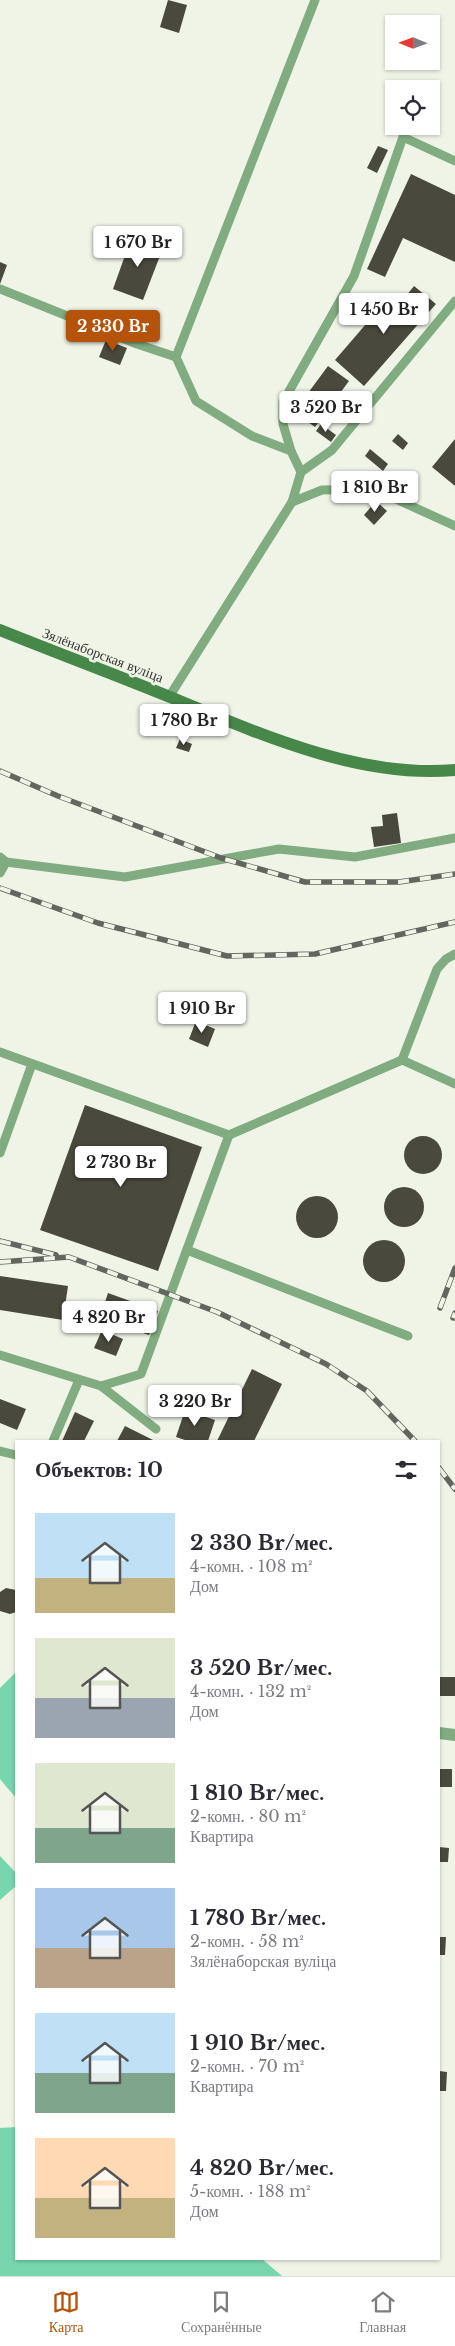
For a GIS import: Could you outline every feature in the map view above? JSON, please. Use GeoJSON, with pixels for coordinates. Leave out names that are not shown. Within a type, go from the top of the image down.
{"type":"FeatureCollection","features":[{"type":"Feature","properties":{"kind":"main road","name":"Зялёнаборская вуліца"},"geometry":{"type":"LineString","coordinates":[[0,630],[245,728],[367,765],[409,771],[434,772],[455,770]]}},
{"type":"Feature","properties":{"kind":"street"},"geometry":{"type":"LineString","coordinates":[[440,1733],[455,1735]]}},
{"type":"Feature","properties":{"kind":"lane"},"geometry":{"type":"LineString","coordinates":[[291,451],[252,436],[196,401],[176,357],[315,0]]}},
{"type":"Feature","properties":{"kind":"lane"},"geometry":{"type":"LineString","coordinates":[[301,472],[291,451],[283,424],[283,402],[354,276],[403,137],[455,162]]}},
{"type":"Feature","properties":{"kind":"lane"},"geometry":{"type":"LineString","coordinates":[[0,290],[137,344],[176,357]]}},
{"type":"Feature","properties":{"kind":"lane"},"geometry":{"type":"LineString","coordinates":[[169,697],[292,502],[301,472],[332,450],[455,301]]}},
{"type":"Feature","properties":{"kind":"lane"},"geometry":{"type":"LineString","coordinates":[[292,502],[322,490],[374,489],[455,526]]}},
{"type":"Feature","properties":{"kind":"lane"},"geometry":{"type":"LineString","coordinates":[[0,873],[3,860],[125,878],[279,849],[355,857],[455,838]]}},
{"type":"Feature","properties":{"kind":"lane"},"geometry":{"type":"LineString","coordinates":[[0,1052],[230,1135],[402,1060],[437,969],[446,959],[455,954]]}},
{"type":"Feature","properties":{"kind":"lane"},"geometry":{"type":"LineString","coordinates":[[402,1060],[455,1084]]}},
{"type":"Feature","properties":{"kind":"lane"},"geometry":{"type":"LineString","coordinates":[[0,1153],[32,1064]]}},
{"type":"Feature","properties":{"kind":"lane"},"geometry":{"type":"LineString","coordinates":[[101,1386],[141,1374],[230,1135]]}},
{"type":"Feature","properties":{"kind":"lane"},"geometry":{"type":"LineString","coordinates":[[187,1250],[408,1336]]}},
{"type":"Feature","properties":{"kind":"lane"},"geometry":{"type":"LineString","coordinates":[[0,1354],[101,1386],[156,1429]]}},
{"type":"Feature","properties":{"kind":"lane"},"geometry":{"type":"LineString","coordinates":[[53,1440],[79,1380]]}},
{"type":"Feature","properties":{"kind":"lane"},"geometry":{"type":"LineString","coordinates":[[0,1451],[15,1455]]}},
{"type":"Feature","properties":{"kind":"shaded area"},"geometry":{"type":"Polygon","coordinates":[[[15,1673],[15,1797],[0,1779],[0,1688],[15,1673]]]}},
{"type":"Feature","properties":{"kind":"shaded area"},"geometry":{"type":"Polygon","coordinates":[[[0,1856],[15,1872],[15,1887],[0,1900],[0,1856]]]}},
{"type":"Feature","properties":{"kind":"shaded area"},"geometry":{"type":"Polygon","coordinates":[[[15,2127],[15,2260],[263,2260],[282,2276],[0,2276],[0,2128],[15,2127]]]}},
{"type":"Feature","properties":{"kind":"building"},"geometry":{"type":"Polygon","coordinates":[[[168,0],[187,5],[179,33],[160,27],[168,0]]]}},
{"type":"Feature","properties":{"kind":"building"},"geometry":{"type":"Polygon","coordinates":[[[378,146],[388,150],[377,173],[367,168],[378,146]]]}},
{"type":"Feature","properties":{"kind":"building"},"geometry":{"type":"Polygon","coordinates":[[[411,174],[455,195],[455,262],[403,238],[385,277],[367,269],[411,174]]]}},
{"type":"Feature","properties":{"kind":"building"},"geometry":{"type":"Polygon","coordinates":[[[132,236],[163,248],[143,300],[113,289],[132,236]]]}},
{"type":"Feature","properties":{"kind":"building"},"geometry":{"type":"Polygon","coordinates":[[[0,262],[7,265],[0,284],[0,262]]]}},
{"type":"Feature","properties":{"kind":"building"},"geometry":{"type":"Polygon","coordinates":[[[414,286],[436,304],[364,386],[335,360],[391,295],[402,301],[414,286]]]}},
{"type":"Feature","properties":{"kind":"building"},"geometry":{"type":"Polygon","coordinates":[[[106,340],[127,348],[120,365],[99,357],[106,340]]]}},
{"type":"Feature","properties":{"kind":"building"},"geometry":{"type":"Polygon","coordinates":[[[328,366],[349,381],[315,427],[294,412],[328,366]]]}},
{"type":"Feature","properties":{"kind":"building"},"geometry":{"type":"Polygon","coordinates":[[[321,424],[336,435],[331,442],[316,431],[321,424]]]}},
{"type":"Feature","properties":{"kind":"building"},"geometry":{"type":"Polygon","coordinates":[[[398,434],[408,443],[403,450],[392,441],[398,434]]]}},
{"type":"Feature","properties":{"kind":"building"},"geometry":{"type":"Polygon","coordinates":[[[455,439],[455,486],[432,467],[455,439]]]}},
{"type":"Feature","properties":{"kind":"building"},"geometry":{"type":"Polygon","coordinates":[[[370,449],[388,464],[383,471],[365,456],[370,449]]]}},
{"type":"Feature","properties":{"kind":"building"},"geometry":{"type":"Polygon","coordinates":[[[376,501],[387,511],[374,525],[364,515],[376,501]]]}},
{"type":"Feature","properties":{"kind":"building"},"geometry":{"type":"Polygon","coordinates":[[[180,739],[192,744],[189,752],[176,748],[180,739]]]}},
{"type":"Feature","properties":{"kind":"building"},"geometry":{"type":"Polygon","coordinates":[[[397,813],[401,843],[374,847],[371,827],[383,826],[382,815],[397,813]]]}},
{"type":"Feature","properties":{"kind":"building"},"geometry":{"type":"Polygon","coordinates":[[[196,1021],[215,1029],[208,1047],[189,1039],[196,1021]]]}},
{"type":"Feature","properties":{"kind":"building"},"geometry":{"type":"Polygon","coordinates":[[[85,1105],[202,1147],[158,1271],[40,1230],[85,1105]]]}},
{"type":"Feature","properties":{"kind":"building"},"geometry":{"type":"Polygon","coordinates":[[[423,1136],[430,1137],[436,1142],[441,1148],[441,1162],[436,1168],[430,1173],[423,1174],[416,1173],[410,1168],[405,1162],[404,1155],[405,1148],[410,1142],[416,1137],[423,1136]]]}},
{"type":"Feature","properties":{"kind":"building"},"geometry":{"type":"Polygon","coordinates":[[[404,1187],[415,1190],[421,1196],[424,1207],[421,1218],[415,1224],[404,1227],[393,1224],[387,1218],[384,1207],[387,1196],[393,1190],[404,1187]]]}},
{"type":"Feature","properties":{"kind":"building"},"geometry":{"type":"Polygon","coordinates":[[[321,1196],[329,1199],[335,1205],[338,1217],[335,1229],[329,1235],[313,1238],[305,1235],[299,1229],[296,1213],[299,1205],[305,1199],[321,1196]]]}},
{"type":"Feature","properties":{"kind":"building"},"geometry":{"type":"Polygon","coordinates":[[[384,1240],[399,1246],[405,1261],[399,1276],[384,1282],[369,1276],[363,1261],[369,1246],[384,1240]]]}},
{"type":"Feature","properties":{"kind":"building"},"geometry":{"type":"Polygon","coordinates":[[[0,1276],[68,1286],[63,1320],[0,1310],[0,1276]]]}},
{"type":"Feature","properties":{"kind":"building"},"geometry":{"type":"Polygon","coordinates":[[[108,1293],[158,1311],[149,1335],[100,1317],[108,1293]]]}},
{"type":"Feature","properties":{"kind":"building"},"geometry":{"type":"Polygon","coordinates":[[[102,1330],[123,1339],[116,1356],[94,1348],[102,1330]]]}},
{"type":"Feature","properties":{"kind":"building"},"geometry":{"type":"Polygon","coordinates":[[[252,1369],[282,1384],[254,1440],[217,1440],[252,1369]]]}},
{"type":"Feature","properties":{"kind":"building"},"geometry":{"type":"Polygon","coordinates":[[[0,1399],[26,1409],[17,1430],[0,1423],[0,1399]]]}},
{"type":"Feature","properties":{"kind":"building"},"geometry":{"type":"Polygon","coordinates":[[[185,1410],[215,1420],[208,1440],[185,1440],[176,1437],[185,1410]]]}},
{"type":"Feature","properties":{"kind":"building"},"geometry":{"type":"Polygon","coordinates":[[[75,1412],[94,1421],[84,1440],[62,1440],[75,1412]]]}},
{"type":"Feature","properties":{"kind":"building"},"geometry":{"type":"Polygon","coordinates":[[[125,1426],[153,1440],[118,1440],[125,1426]]]}},
{"type":"Feature","properties":{"kind":"building"},"geometry":{"type":"Polygon","coordinates":[[[6,1588],[15,1590],[15,1612],[10,1614],[0,1611],[0,1592],[6,1588]]]}},
{"type":"Feature","properties":{"kind":"building"},"geometry":{"type":"Polygon","coordinates":[[[440,1677],[455,1677],[455,1696],[440,1696],[440,1677]]]}},
{"type":"Feature","properties":{"kind":"building"},"geometry":{"type":"Polygon","coordinates":[[[440,1769],[452,1769],[452,1787],[440,1787],[440,1769]]]}},
{"type":"Feature","properties":{"kind":"building"},"geometry":{"type":"Polygon","coordinates":[[[440,1847],[449,1848],[448,1862],[440,1862],[440,1847]]]}},
{"type":"Feature","properties":{"kind":"building"},"geometry":{"type":"Polygon","coordinates":[[[440,1937],[446,1937],[445,1955],[440,1955],[440,1937]]]}},
{"type":"Feature","properties":{"kind":"building"},"geometry":{"type":"Polygon","coordinates":[[[440,2071],[447,2072],[446,2091],[440,2091],[440,2071]]]}},
{"type":"Feature","properties":{"kind":"railway"},"geometry":{"type":"LineString","coordinates":[[0,771],[58,796],[221,858],[305,882],[399,882],[455,874]]}},
{"type":"Feature","properties":{"kind":"railway"},"geometry":{"type":"LineString","coordinates":[[0,888],[98,923],[227,956],[315,954],[455,922]]}},
{"type":"Feature","properties":{"kind":"railway"},"geometry":{"type":"LineString","coordinates":[[0,1241],[56,1255]]}},
{"type":"Feature","properties":{"kind":"railway"},"geometry":{"type":"LineString","coordinates":[[0,1262],[69,1257],[217,1312],[326,1364],[367,1391],[414,1440]]}},
{"type":"Feature","properties":{"kind":"railway"},"geometry":{"type":"LineString","coordinates":[[440,1308],[455,1268]]}},
{"type":"Feature","properties":{"kind":"railway"},"geometry":{"type":"LineString","coordinates":[[453,1318],[455,1313]]}},
{"type":"Feature","properties":{"kind":"railway"},"geometry":{"type":"LineString","coordinates":[[440,1469],[455,1489]]}}]}
